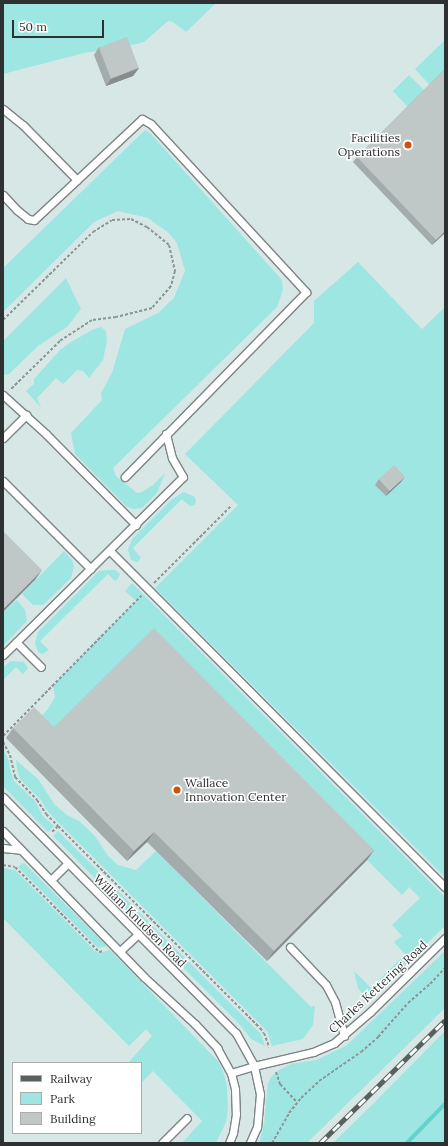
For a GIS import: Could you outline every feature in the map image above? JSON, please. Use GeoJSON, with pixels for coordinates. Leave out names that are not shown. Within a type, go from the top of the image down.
{"type":"FeatureCollection","features":[{"type":"Feature","properties":{"kind":"lane"},"geometry":{"type":"LineString","coordinates":[[3,109],[23,125],[77,180]]}},
{"type":"Feature","properties":{"kind":"lane"},"geometry":{"type":"LineString","coordinates":[[3,195],[28,219],[34,220],[142,119],[151,124],[306,292],[125,477]]}},
{"type":"Feature","properties":{"kind":"lane"},"geometry":{"type":"LineString","coordinates":[[4,395],[136,525]]}},
{"type":"Feature","properties":{"kind":"lane"},"geometry":{"type":"LineString","coordinates":[[3,438],[26,415]]}},
{"type":"Feature","properties":{"kind":"lane"},"geometry":{"type":"LineString","coordinates":[[3,655],[92,569],[183,477],[172,458],[166,434]]}},
{"type":"Feature","properties":{"kind":"lane"},"geometry":{"type":"LineString","coordinates":[[3,481],[92,569]]}},
{"type":"Feature","properties":{"kind":"lane"},"geometry":{"type":"LineString","coordinates":[[110,551],[445,887]]}},
{"type":"Feature","properties":{"kind":"lane"},"geometry":{"type":"LineString","coordinates":[[16,642],[41,667]]}},
{"type":"Feature","properties":{"kind":"lane","name":"William Knudsen Road"},"geometry":{"type":"LineString","coordinates":[[3,797],[236,1033],[254,1066]]}},
{"type":"Feature","properties":{"kind":"lane"},"geometry":{"type":"LineString","coordinates":[[3,831],[217,1048],[231,1073],[235,1089],[236,1114],[233,1133],[228,1143]]}},
{"type":"Feature","properties":{"kind":"lane"},"geometry":{"type":"LineString","coordinates":[[3,848],[21,850]]}},
{"type":"Feature","properties":{"kind":"lane"},"geometry":{"type":"LineString","coordinates":[[52,880],[68,863]]}},
{"type":"Feature","properties":{"kind":"lane"},"geometry":{"type":"LineString","coordinates":[[120,951],[138,934]]}},
{"type":"Feature","properties":{"kind":"lane","name":"Charles Kettering Road"},"geometry":{"type":"LineString","coordinates":[[231,1073],[318,1050],[334,1044],[445,938]]}},
{"type":"Feature","properties":{"kind":"lane"},"geometry":{"type":"LineString","coordinates":[[290,947],[326,985],[335,1002],[344,1036]]}},
{"type":"Feature","properties":{"kind":"lane"},"geometry":{"type":"LineString","coordinates":[[250,1143],[257,1127],[260,1094],[254,1066]]}},
{"type":"Feature","properties":{"kind":"lane"},"geometry":{"type":"LineString","coordinates":[[162,1143],[187,1118]]}},
{"type":"Feature","properties":{"kind":"path"},"geometry":{"type":"LineString","coordinates":[[3,320],[93,232],[112,220],[131,219],[146,227],[169,245],[175,271],[171,286],[152,308],[116,317],[92,320],[60,341],[4,395]]}},
{"type":"Feature","properties":{"kind":"path"},"geometry":{"type":"LineString","coordinates":[[3,736],[232,505]]}},
{"type":"Feature","properties":{"kind":"path"},"geometry":{"type":"LineString","coordinates":[[3,742],[10,754],[15,777],[37,800],[46,814],[260,1028],[264,1033],[269,1047]]}},
{"type":"Feature","properties":{"kind":"path"},"geometry":{"type":"LineString","coordinates":[[51,833],[58,826]]}},
{"type":"Feature","properties":{"kind":"path"},"geometry":{"type":"LineString","coordinates":[[15,867],[18,864]]}},
{"type":"Feature","properties":{"kind":"path"},"geometry":{"type":"LineString","coordinates":[[3,865],[15,867],[100,952],[114,945]]}},
{"type":"Feature","properties":{"kind":"path"},"geometry":{"type":"LineString","coordinates":[[272,1143],[289,1113],[298,1102],[319,1081],[361,1052],[378,1037],[408,1003],[430,984],[445,968]]}},
{"type":"Feature","properties":{"kind":"path"},"geometry":{"type":"LineString","coordinates":[[276,1072],[280,1084],[298,1102]]}},
{"type":"Feature","properties":{"kind":"shaded area"},"geometry":{"type":"Polygon","coordinates":[[[3,3],[445,3],[445,1143],[3,1143],[3,3]]]}},
{"type":"Feature","properties":{"kind":"green space"},"geometry":{"type":"Polygon","coordinates":[[[3,3],[216,3],[186,32],[173,22],[168,21],[144,42],[84,53],[3,74],[3,3]]]}},
{"type":"Feature","properties":{"kind":"green space"},"geometry":{"type":"Polygon","coordinates":[[[445,40],[445,71],[430,85],[415,69],[445,40]]]}},
{"type":"Feature","properties":{"kind":"green space"},"geometry":{"type":"Polygon","coordinates":[[[409,75],[425,91],[409,108],[393,91],[409,75]]]}},
{"type":"Feature","properties":{"kind":"green space"},"geometry":{"type":"Polygon","coordinates":[[[145,130],[150,133],[282,280],[283,290],[277,307],[113,468],[116,476],[137,493],[142,492],[153,485],[165,473],[157,493],[142,508],[133,509],[126,506],[75,454],[71,433],[102,400],[101,393],[112,373],[125,329],[158,313],[174,298],[185,271],[177,243],[169,233],[148,218],[118,211],[94,222],[3,312],[3,268],[145,130]]]}},
{"type":"Feature","properties":{"kind":"green space"},"geometry":{"type":"Polygon","coordinates":[[[358,262],[422,329],[445,307],[445,877],[155,588],[238,505],[185,454],[314,323],[314,301],[358,262]]]}},
{"type":"Feature","properties":{"kind":"green space"},"geometry":{"type":"Polygon","coordinates":[[[66,278],[81,309],[67,327],[38,346],[9,374],[3,375],[3,341],[66,278]]]}},
{"type":"Feature","properties":{"kind":"green space"},"geometry":{"type":"Polygon","coordinates":[[[101,327],[106,331],[107,341],[103,360],[89,378],[83,371],[77,370],[63,384],[56,378],[37,398],[41,408],[26,391],[34,384],[34,379],[60,350],[94,329],[101,327]]]}},
{"type":"Feature","properties":{"kind":"green space"},"geometry":{"type":"Polygon","coordinates":[[[184,492],[195,497],[196,502],[194,505],[190,506],[182,499],[133,548],[141,558],[137,562],[131,560],[128,549],[133,538],[172,499],[184,492]]]}},
{"type":"Feature","properties":{"kind":"green space"},"geometry":{"type":"Polygon","coordinates":[[[64,551],[72,560],[74,566],[71,578],[43,605],[33,605],[22,594],[64,551]]]}},
{"type":"Feature","properties":{"kind":"green space"},"geometry":{"type":"Polygon","coordinates":[[[115,570],[120,574],[118,579],[115,581],[108,574],[40,641],[49,650],[42,654],[38,652],[35,643],[38,632],[99,571],[115,570]]]}},
{"type":"Feature","properties":{"kind":"green space"},"geometry":{"type":"Polygon","coordinates":[[[132,583],[445,897],[445,926],[378,992],[370,996],[363,994],[358,988],[354,971],[371,988],[405,954],[394,942],[402,936],[392,925],[420,898],[409,887],[402,895],[147,639],[47,737],[34,724],[48,709],[55,697],[53,685],[136,601],[125,591],[132,583]]]}},
{"type":"Feature","properties":{"kind":"green space"},"geometry":{"type":"Polygon","coordinates":[[[17,600],[25,610],[27,621],[3,646],[3,612],[17,600]]]}},
{"type":"Feature","properties":{"kind":"green space"},"geometry":{"type":"Polygon","coordinates":[[[11,661],[24,662],[28,668],[23,674],[16,667],[3,680],[3,667],[11,661]]]}},
{"type":"Feature","properties":{"kind":"green space"},"geometry":{"type":"Polygon","coordinates":[[[3,748],[9,761],[14,781],[35,801],[43,816],[54,826],[48,832],[3,786],[3,748]]]}},
{"type":"Feature","properties":{"kind":"green space"},"geometry":{"type":"Polygon","coordinates":[[[16,760],[38,779],[55,805],[67,815],[79,821],[95,836],[108,856],[118,865],[136,870],[156,851],[311,1007],[315,1006],[313,1025],[303,1039],[272,1046],[267,1031],[48,812],[41,800],[20,779],[16,760]]]}},
{"type":"Feature","properties":{"kind":"green space"},"geometry":{"type":"Polygon","coordinates":[[[58,831],[261,1034],[265,1046],[251,1039],[240,1025],[53,836],[58,831]]]}},
{"type":"Feature","properties":{"kind":"green space"},"geometry":{"type":"Polygon","coordinates":[[[23,863],[107,946],[98,948],[18,867],[23,863]]]}},
{"type":"Feature","properties":{"kind":"green space"},"geometry":{"type":"Polygon","coordinates":[[[3,868],[15,870],[95,951],[99,953],[110,950],[218,1061],[224,1074],[227,1087],[228,1109],[226,1122],[216,1143],[182,1143],[202,1121],[153,1071],[142,1082],[142,1062],[129,1062],[152,1036],[146,1029],[129,1046],[3,918],[3,868]]]}},
{"type":"Feature","properties":{"kind":"green space"},"geometry":{"type":"Polygon","coordinates":[[[445,951],[445,1008],[307,1143],[259,1143],[264,1125],[268,1083],[272,1076],[279,1070],[291,1064],[316,1060],[346,1046],[445,951]]]}},
{"type":"Feature","properties":{"kind":"green space"},"geometry":{"type":"Polygon","coordinates":[[[445,1031],[445,1143],[333,1143],[372,1105],[445,1031]]]}},
{"type":"Feature","properties":{"kind":"building"},"geometry":{"type":"Polygon","coordinates":[[[127,37],[139,68],[111,79],[99,48],[127,37]]]}},
{"type":"Feature","properties":{"kind":"building","name":"Facilities Operations"},"geometry":{"type":"Polygon","coordinates":[[[445,69],[445,231],[436,240],[357,157],[445,69]]]}},
{"type":"Feature","properties":{"kind":"building"},"geometry":{"type":"Polygon","coordinates":[[[394,465],[405,477],[390,491],[379,479],[394,465]]]}},
{"type":"Feature","properties":{"kind":"building"},"geometry":{"type":"Polygon","coordinates":[[[3,531],[42,570],[3,609],[3,531]]]}},
{"type":"Feature","properties":{"kind":"building","name":"Wallace Innovation Center"},"geometry":{"type":"Polygon","coordinates":[[[154,628],[374,850],[274,951],[154,832],[134,851],[13,728],[34,707],[54,727],[154,628]]]}},
{"type":"Feature","properties":{"kind":"waterway"},"geometry":{"type":"LineString","coordinates":[[407,1143],[445,1104]]}},
{"type":"Feature","properties":{"kind":"railway"},"geometry":{"type":"LineString","coordinates":[[320,1143],[445,1020]]}},
{"type":"Feature","properties":{"kind":"place","name":"Facilities Operations"},"geometry":{"type":"Point","coordinates":[408,145]}},
{"type":"Feature","properties":{"kind":"place","name":"Wallace Innovation Center"},"geometry":{"type":"Point","coordinates":[177,790]}}]}
